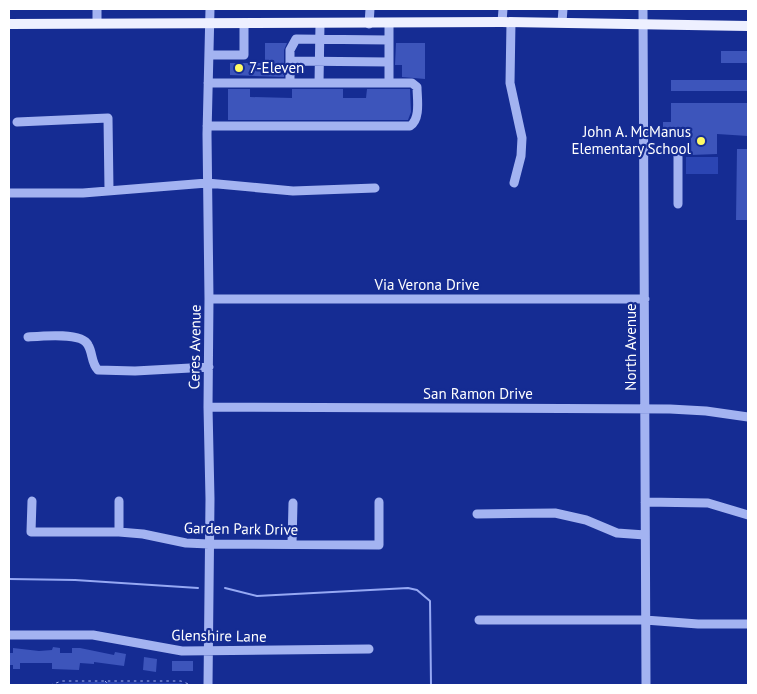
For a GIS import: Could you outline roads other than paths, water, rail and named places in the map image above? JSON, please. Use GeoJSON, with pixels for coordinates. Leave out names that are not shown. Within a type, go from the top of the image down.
{"type":"FeatureCollection","features":[{"type":"Feature","properties":{"kind":"main road"},"geometry":{"type":"LineString","coordinates":[[9,24],[562,22],[748,26]]}},
{"type":"Feature","properties":{"kind":"street"},"geometry":{"type":"LineString","coordinates":[[97,9],[97,23]]}},
{"type":"Feature","properties":{"kind":"street","name":"Ceres Avenue"},"geometry":{"type":"LineString","coordinates":[[208,685],[210,299],[207,126],[210,9]]}},
{"type":"Feature","properties":{"kind":"street"},"geometry":{"type":"LineString","coordinates":[[369,24],[370,9]]}},
{"type":"Feature","properties":{"kind":"street"},"geometry":{"type":"LineString","coordinates":[[503,9],[506,22],[510,83],[522,138],[521,156],[514,183]]}},
{"type":"Feature","properties":{"kind":"street"},"geometry":{"type":"LineString","coordinates":[[562,22],[563,9]]}},
{"type":"Feature","properties":{"kind":"street","name":"North Avenue"},"geometry":{"type":"LineString","coordinates":[[643,9],[646,685]]}},
{"type":"Feature","properties":{"kind":"street"},"geometry":{"type":"LineString","coordinates":[[209,55],[244,55],[244,23]]}},
{"type":"Feature","properties":{"kind":"street"},"geometry":{"type":"LineString","coordinates":[[319,83],[320,24]]}},
{"type":"Feature","properties":{"kind":"street"},"geometry":{"type":"LineString","coordinates":[[389,24],[389,83]]}},
{"type":"Feature","properties":{"kind":"street"},"geometry":{"type":"LineString","coordinates":[[290,83],[290,50],[296,39],[389,40]]}},
{"type":"Feature","properties":{"kind":"street"},"geometry":{"type":"LineString","coordinates":[[290,61],[389,62]]}},
{"type":"Feature","properties":{"kind":"street"},"geometry":{"type":"LineString","coordinates":[[207,126],[410,126],[415,124],[417,116],[417,87],[412,83],[208,83]]}},
{"type":"Feature","properties":{"kind":"street"},"geometry":{"type":"LineString","coordinates":[[17,122],[108,118],[109,190]]}},
{"type":"Feature","properties":{"kind":"street"},"geometry":{"type":"LineString","coordinates":[[678,156],[678,204]]}},
{"type":"Feature","properties":{"kind":"street"},"geometry":{"type":"LineString","coordinates":[[9,193],[83,193],[207,183],[293,191],[375,188]]}},
{"type":"Feature","properties":{"kind":"street","name":"Via Verona Drive"},"geometry":{"type":"LineString","coordinates":[[210,299],[645,299]]}},
{"type":"Feature","properties":{"kind":"street"},"geometry":{"type":"LineString","coordinates":[[28,337],[67,336],[84,340],[88,343],[95,367],[98,370],[135,371],[209,367]]}},
{"type":"Feature","properties":{"kind":"street","name":"San Ramon Drive"},"geometry":{"type":"LineString","coordinates":[[208,407],[645,408],[706,411],[748,417]]}},
{"type":"Feature","properties":{"kind":"street","name":"Garden Park Drive"},"geometry":{"type":"LineString","coordinates":[[32,501],[32,532],[119,532],[143,534],[186,544],[379,545],[379,502]]}},
{"type":"Feature","properties":{"kind":"street"},"geometry":{"type":"LineString","coordinates":[[119,501],[119,532]]}},
{"type":"Feature","properties":{"kind":"street"},"geometry":{"type":"LineString","coordinates":[[645,502],[708,503],[748,515]]}},
{"type":"Feature","properties":{"kind":"street"},"geometry":{"type":"LineString","coordinates":[[292,544],[293,503]]}},
{"type":"Feature","properties":{"kind":"street"},"geometry":{"type":"LineString","coordinates":[[477,514],[555,513],[586,520],[617,533],[645,535]]}},
{"type":"Feature","properties":{"kind":"street"},"geometry":{"type":"LineString","coordinates":[[480,620],[645,620],[698,624],[748,624]]}},
{"type":"Feature","properties":{"kind":"street","name":"Glenshire Lane"},"geometry":{"type":"LineString","coordinates":[[9,635],[93,635],[167,650],[369,649]]}},
{"type":"Feature","properties":{"kind":"waterway"},"geometry":{"type":"LineString","coordinates":[[9,579],[75,580],[198,588]]}},
{"type":"Feature","properties":{"kind":"waterway"},"geometry":{"type":"LineString","coordinates":[[225,588],[257,596],[408,588],[417,590],[430,601],[431,685]]}},
{"type":"Feature","properties":{"kind":"place","name":"7-Eleven"},"geometry":{"type":"Point","coordinates":[239,68]}},
{"type":"Feature","properties":{"kind":"place","name":"John A. McManus Elementary School"},"geometry":{"type":"Point","coordinates":[701,141]}}]}
